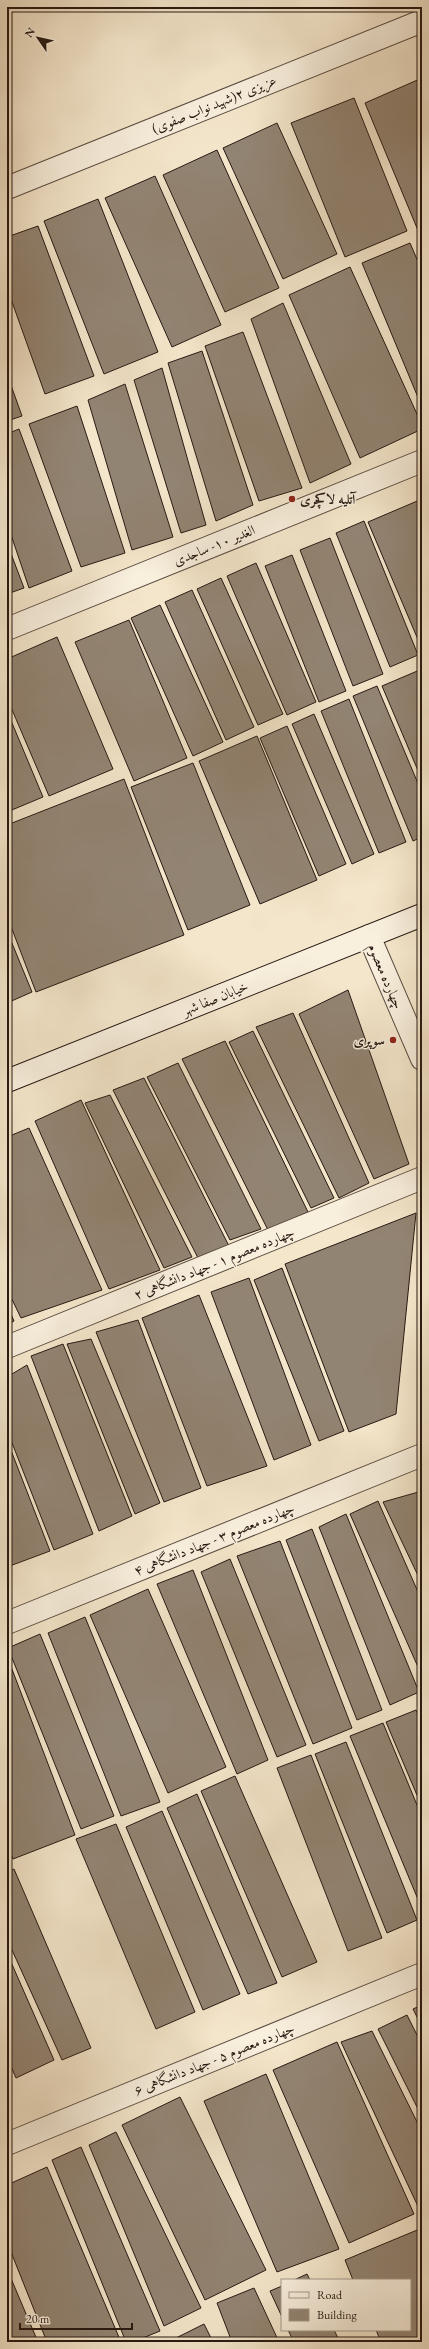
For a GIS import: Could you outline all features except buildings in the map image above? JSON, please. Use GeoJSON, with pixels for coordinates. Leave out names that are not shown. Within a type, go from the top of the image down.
{"type":"FeatureCollection","features":[{"type":"Feature","properties":{"kind":"street","name":"عزیزی ۲(شهید نواب صفوی)"},"geometry":{"type":"LineString","coordinates":[[7,188],[422,21]]}},
{"type":"Feature","properties":{"kind":"street","name":"الغدیر ۱۰- ساجدی"},"geometry":{"type":"LineString","coordinates":[[7,629],[422,461]]}},
{"type":"Feature","properties":{"kind":"street","name":"خیابان صفا شهر"},"geometry":{"type":"LineString","coordinates":[[7,1081],[422,915]]}},
{"type":"Feature","properties":{"kind":"street","name":"چهارده معصوم"},"geometry":{"type":"LineString","coordinates":[[369,936],[422,1059]]}},
{"type":"Feature","properties":{"kind":"street","name":"چهارده معصوم ۱ - جهاد دانشگاهی ۲"},"geometry":{"type":"LineString","coordinates":[[7,1347],[422,1178]]}},
{"type":"Feature","properties":{"kind":"street","name":"چهارده معصوم ۳ - جهاد دانشگاهی ۴"},"geometry":{"type":"LineString","coordinates":[[7,1623],[422,1455]]}},
{"type":"Feature","properties":{"kind":"street","name":"چهارده معصوم ۵ - جهاد دانشگاهی ۶"},"geometry":{"type":"LineString","coordinates":[[7,2144],[422,1974]]}},
{"type":"Feature","properties":{"kind":"place","name":"آتلیه لاکچری"},"geometry":{"type":"Point","coordinates":[292,499]}},
{"type":"Feature","properties":{"kind":"place","name":"سوپری"},"geometry":{"type":"Point","coordinates":[393,1040]}}]}
